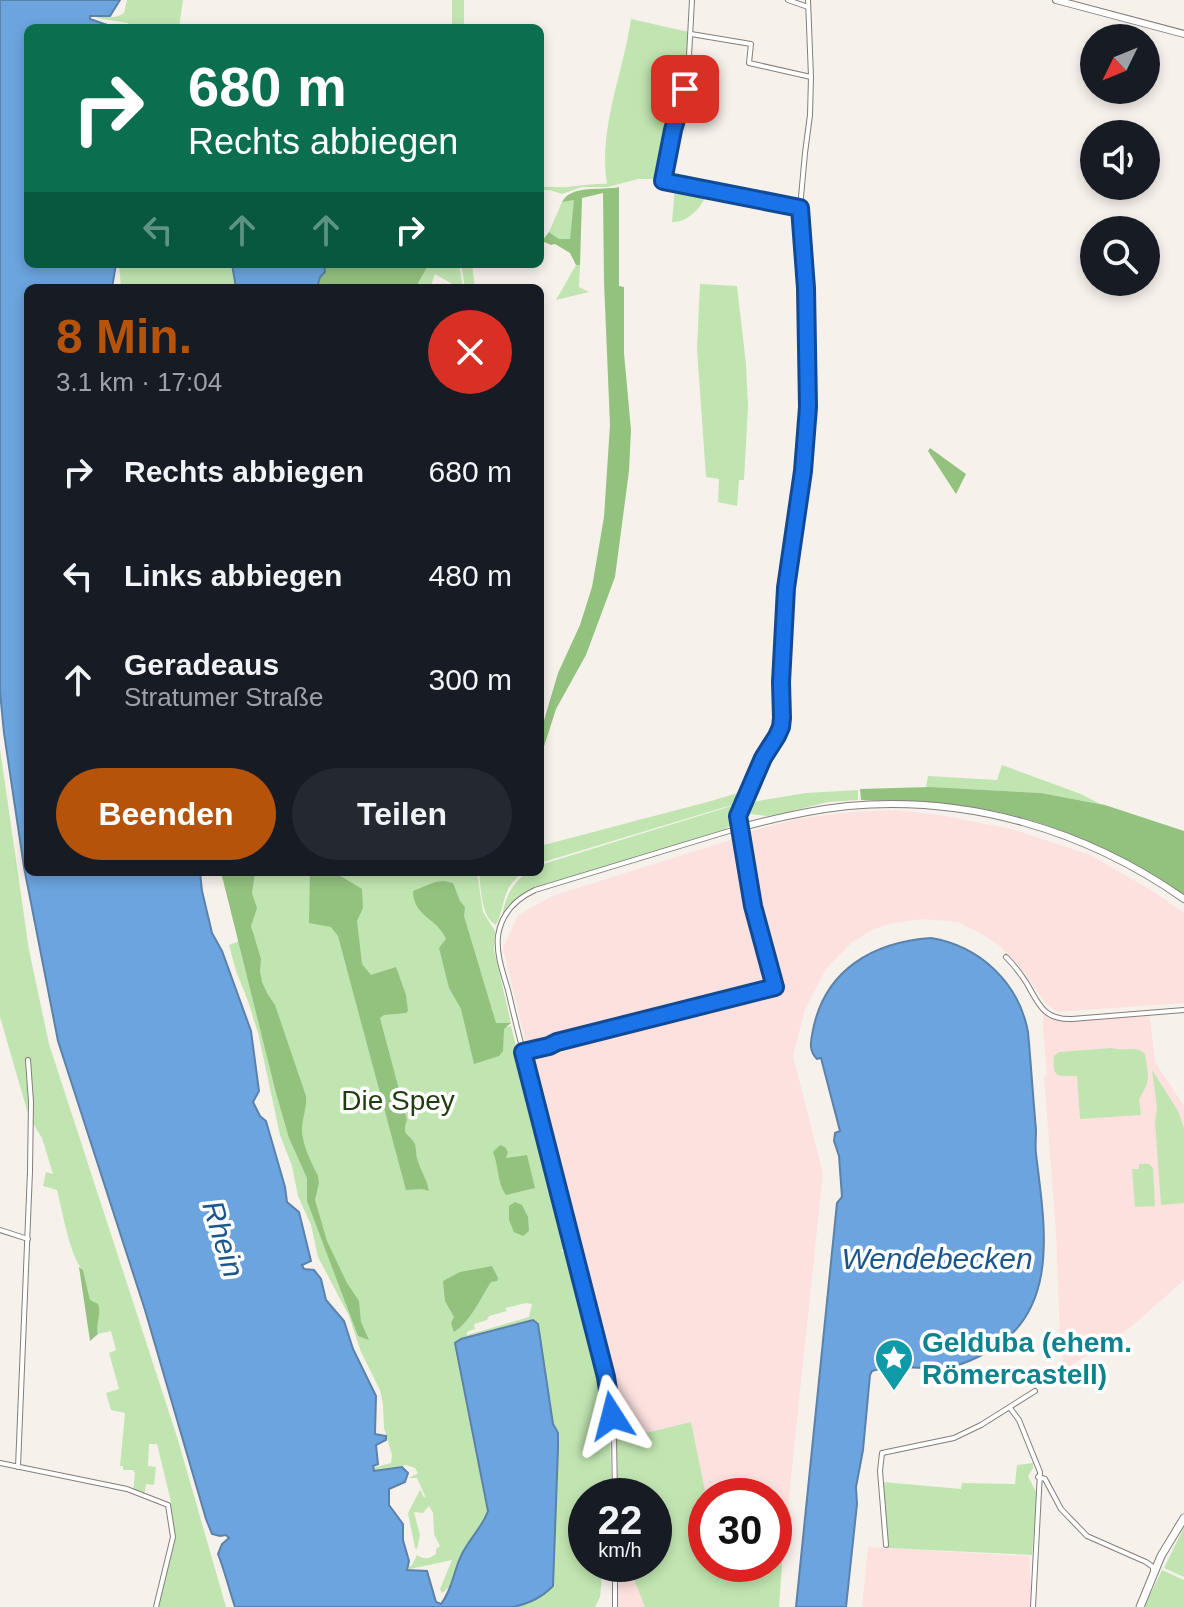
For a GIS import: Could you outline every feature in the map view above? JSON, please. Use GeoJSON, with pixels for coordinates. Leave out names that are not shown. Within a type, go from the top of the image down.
{"type":"FeatureCollection","features":[{"type":"Feature","properties":{"kind":"main road"},"geometry":{"type":"LineString","coordinates":[[1148,1587],[1184,1518]]}},
{"type":"Feature","properties":{"kind":"main road"},"geometry":{"type":"LineString","coordinates":[[1140,1607],[1153,1573],[1168,1547]]}},
{"type":"Feature","properties":{"kind":"street"},"geometry":{"type":"LineString","coordinates":[[692,0],[688,75],[663,181],[800,208]]}},
{"type":"Feature","properties":{"kind":"street"},"geometry":{"type":"LineString","coordinates":[[788,0],[808,7]]}},
{"type":"Feature","properties":{"kind":"street"},"geometry":{"type":"LineString","coordinates":[[523,1052],[775,987],[753,906],[738,811],[781,727],[786,588],[808,419],[806,288],[800,208],[810,115],[808,0]]}},
{"type":"Feature","properties":{"kind":"street"},"geometry":{"type":"LineString","coordinates":[[1056,0],[1184,34]]}},
{"type":"Feature","properties":{"kind":"street"},"geometry":{"type":"LineString","coordinates":[[691,34],[751,44],[749,63],[811,77]]}},
{"type":"Feature","properties":{"kind":"street"},"geometry":{"type":"LineString","coordinates":[[615,1478],[614,1436],[606,1377],[498,946],[501,924],[511,907],[535,890],[739,828],[817,810],[862,805],[934,805],[978,811],[1037,825],[1090,845],[1137,868],[1184,899]]}},
{"type":"Feature","properties":{"kind":"street"},"geometry":{"type":"LineString","coordinates":[[1006,957],[1022,976],[1043,1011],[1057,1018],[1184,1010]]}},
{"type":"Feature","properties":{"kind":"street"},"geometry":{"type":"LineString","coordinates":[[18,1467],[31,1118],[28,1060]]}},
{"type":"Feature","properties":{"kind":"street"},"geometry":{"type":"LineString","coordinates":[[0,1230],[28,1239]]}},
{"type":"Feature","properties":{"kind":"street"},"geometry":{"type":"LineString","coordinates":[[886,1545],[880,1471],[882,1453],[954,1438],[1035,1391]]}},
{"type":"Feature","properties":{"kind":"street"},"geometry":{"type":"LineString","coordinates":[[1010,1408],[1019,1420],[1039,1474],[1033,1607]]}},
{"type":"Feature","properties":{"kind":"street"},"geometry":{"type":"LineString","coordinates":[[0,1463],[127,1489],[168,1505],[173,1537],[156,1607]]}},
{"type":"Feature","properties":{"kind":"street"},"geometry":{"type":"LineString","coordinates":[[1039,1474],[1045,1479],[1061,1509],[1087,1536],[1146,1562],[1153,1567],[1153,1573]]}},
{"type":"Feature","properties":{"kind":"street"},"geometry":{"type":"LineString","coordinates":[[1146,1562],[1155,1561],[1161,1556]]}},
{"type":"Feature","properties":{"kind":"street"},"geometry":{"type":"LineString","coordinates":[[615,1582],[615,1607]]}},
{"type":"Feature","properties":{"kind":"shaded area"},"geometry":{"type":"Polygon","coordinates":[[[899,810],[940,815],[1012,829],[1090,855],[1184,913],[1184,1003],[1058,1012],[1046,1004],[1024,972],[1000,946],[958,922],[922,919],[872,930],[851,943],[826,969],[805,1009],[793,1056],[823,1173],[791,1478],[688,1478],[688,1582],[781,1582],[779,1607],[618,1607],[618,1582],[672,1582],[672,1478],[639,1478],[618,1452],[612,1390],[526,1055],[503,948],[518,915],[552,896],[798,819],[899,810]]]}},
{"type":"Feature","properties":{"kind":"shaded area"},"geometry":{"type":"Polygon","coordinates":[[[1043,1011],[1056,1018],[1147,1013],[1155,1062],[1184,1106],[1184,1280],[1132,1326],[1064,1370],[1044,1076],[1047,1075],[1043,1011]]]}},
{"type":"Feature","properties":{"kind":"shaded area"},"geometry":{"type":"Polygon","coordinates":[[[868,1547],[1029,1556],[1032,1607],[862,1607],[868,1547]]]}},
{"type":"Feature","properties":{"kind":"green space"},"geometry":{"type":"Polygon","coordinates":[[[127,0],[183,0],[180,24],[128,24],[97,18],[124,13],[127,0]]]}},
{"type":"Feature","properties":{"kind":"green space"},"geometry":{"type":"Polygon","coordinates":[[[452,0],[464,0],[464,24],[452,24],[452,0]]]}},
{"type":"Feature","properties":{"kind":"green space"},"geometry":{"type":"Polygon","coordinates":[[[631,19],[689,32],[687,74],[662,179],[638,179],[608,187],[582,187],[562,194],[544,190],[544,187],[607,184],[606,143],[631,19]]]}},
{"type":"Feature","properties":{"kind":"green space"},"geometry":{"type":"Polygon","coordinates":[[[675,186],[707,192],[694,213],[672,222],[675,186]]]}},
{"type":"Feature","properties":{"kind":"green space"},"geometry":{"type":"Polygon","coordinates":[[[619,187],[619,286],[624,287],[624,353],[631,430],[629,471],[615,577],[586,655],[556,709],[544,746],[544,720],[558,673],[580,625],[592,587],[604,517],[610,425],[603,193],[582,198],[580,265],[576,265],[570,253],[544,242],[549,232],[559,239],[570,239],[574,200],[562,202],[580,190],[619,187]]]}},
{"type":"Feature","properties":{"kind":"green space"},"geometry":{"type":"Polygon","coordinates":[[[575,199],[570,240],[559,239],[549,232],[562,202],[575,199]]]}},
{"type":"Feature","properties":{"kind":"green space"},"geometry":{"type":"Polygon","coordinates":[[[576,265],[580,265],[579,287],[589,292],[556,300],[576,265]]]}},
{"type":"Feature","properties":{"kind":"green space"},"geometry":{"type":"Polygon","coordinates":[[[119,268],[411,268],[409,284],[121,284],[119,268]]]}},
{"type":"Feature","properties":{"kind":"green space"},"geometry":{"type":"Polygon","coordinates":[[[324,268],[427,268],[418,284],[318,284],[324,268]]]}},
{"type":"Feature","properties":{"kind":"green space"},"geometry":{"type":"Polygon","coordinates":[[[427,268],[460,268],[462,284],[452,284],[435,274],[431,284],[418,283],[427,268]]]}},
{"type":"Feature","properties":{"kind":"green space"},"geometry":{"type":"Polygon","coordinates":[[[462,268],[472,268],[474,284],[464,284],[462,268]]]}},
{"type":"Feature","properties":{"kind":"green space"},"geometry":{"type":"Polygon","coordinates":[[[700,284],[737,286],[748,407],[744,480],[739,480],[737,506],[718,502],[719,479],[706,477],[697,349],[700,284]]]}},
{"type":"Feature","properties":{"kind":"green space"},"geometry":{"type":"Polygon","coordinates":[[[930,448],[966,474],[956,494],[928,451],[930,448]]]}},
{"type":"Feature","properties":{"kind":"green space"},"geometry":{"type":"Polygon","coordinates":[[[777,708],[780,709],[779,728],[749,788],[745,786],[751,768],[775,726],[777,708]]]}},
{"type":"Feature","properties":{"kind":"green space"},"geometry":{"type":"Polygon","coordinates":[[[0,749],[29,950],[49,1044],[178,1440],[226,1607],[158,1607],[174,1537],[168,1503],[171,1502],[157,1444],[149,1444],[148,1466],[156,1467],[154,1485],[146,1484],[144,1496],[133,1492],[135,1473],[120,1466],[125,1413],[111,1410],[106,1393],[119,1389],[109,1353],[116,1350],[111,1331],[98,1334],[83,1270],[70,1244],[57,1190],[43,1186],[46,1172],[53,1174],[42,1138],[29,1117],[0,1017],[0,749]]]}},
{"type":"Feature","properties":{"kind":"green space"},"geometry":{"type":"Polygon","coordinates":[[[1002,765],[1100,804],[1041,793],[926,787],[928,776],[997,780],[1002,765]]]}},
{"type":"Feature","properties":{"kind":"green space"},"geometry":{"type":"Polygon","coordinates":[[[930,787],[1041,793],[1105,805],[1184,831],[1184,897],[1111,853],[1033,821],[963,806],[861,800],[860,789],[930,787]]]}},
{"type":"Feature","properties":{"kind":"green space"},"geometry":{"type":"Polygon","coordinates":[[[740,789],[747,792],[739,805],[544,862],[544,845],[738,793],[740,789]]]}},
{"type":"Feature","properties":{"kind":"green space"},"geometry":{"type":"Polygon","coordinates":[[[858,790],[858,800],[828,802],[768,816],[750,814],[741,817],[746,803],[806,793],[858,790]]]}},
{"type":"Feature","properties":{"kind":"green space"},"geometry":{"type":"Polygon","coordinates":[[[734,807],[731,824],[726,829],[536,888],[516,900],[502,916],[507,897],[517,881],[523,876],[544,876],[544,864],[734,807]]]}},
{"type":"Feature","properties":{"kind":"green space","name":"Die Spey"},"geometry":{"type":"Polygon","coordinates":[[[222,876],[478,876],[483,912],[495,931],[494,950],[511,1023],[505,1023],[506,1027],[511,1026],[522,1070],[531,1087],[570,1247],[561,1250],[570,1249],[609,1416],[611,1478],[568,1478],[568,1582],[601,1582],[595,1607],[513,1607],[529,1603],[553,1585],[558,1433],[553,1424],[538,1324],[455,1343],[488,1511],[460,1558],[451,1585],[442,1593],[440,1589],[452,1560],[407,1568],[417,1555],[429,1558],[436,1554],[440,1546],[434,1534],[433,1513],[429,1506],[423,1513],[414,1512],[420,1535],[417,1549],[408,1513],[421,1490],[426,1498],[417,1478],[409,1478],[418,1473],[415,1468],[406,1465],[370,1471],[391,1463],[392,1455],[384,1428],[380,1390],[361,1352],[349,1316],[318,1257],[311,1225],[298,1196],[292,1166],[280,1135],[258,1033],[229,945],[244,939],[222,876]],[[532,1304],[505,1308],[507,1311],[474,1324],[475,1329],[467,1335],[529,1317],[532,1304]]]}},
{"type":"Feature","properties":{"kind":"green space"},"geometry":{"type":"Polygon","coordinates":[[[222,876],[254,876],[252,893],[257,908],[251,926],[261,959],[262,982],[275,1005],[306,1096],[302,1133],[318,1176],[315,1200],[327,1241],[359,1301],[361,1322],[369,1340],[358,1336],[307,1201],[307,1178],[289,1138],[222,876]]]}},
{"type":"Feature","properties":{"kind":"green space"},"geometry":{"type":"Polygon","coordinates":[[[310,876],[341,876],[362,889],[363,908],[357,921],[362,964],[371,975],[396,967],[406,995],[406,1013],[380,1018],[407,1120],[405,1132],[415,1144],[429,1191],[406,1190],[338,936],[331,927],[309,923],[310,876]]]}},
{"type":"Feature","properties":{"kind":"green space"},"geometry":{"type":"Polygon","coordinates":[[[479,876],[519,876],[507,891],[496,925],[487,916],[479,876]]]}},
{"type":"Feature","properties":{"kind":"green space"},"geometry":{"type":"Polygon","coordinates":[[[444,881],[453,883],[465,907],[464,916],[496,1023],[511,1023],[504,1029],[503,1051],[499,1056],[474,1064],[461,1009],[449,988],[439,948],[446,939],[421,912],[414,899],[413,891],[444,881]]]}},
{"type":"Feature","properties":{"kind":"green space"},"geometry":{"type":"Polygon","coordinates":[[[1112,1048],[1138,1050],[1145,1054],[1148,1077],[1139,1099],[1141,1115],[1080,1119],[1077,1076],[1058,1075],[1054,1069],[1054,1056],[1059,1052],[1112,1048]]]}},
{"type":"Feature","properties":{"kind":"green space"},"geometry":{"type":"Polygon","coordinates":[[[1152,1070],[1178,1111],[1184,1128],[1184,1203],[1161,1205],[1155,1122],[1157,1107],[1152,1070]]]}},
{"type":"Feature","properties":{"kind":"green space"},"geometry":{"type":"Polygon","coordinates":[[[500,1145],[508,1152],[506,1158],[527,1155],[535,1188],[506,1195],[493,1152],[500,1145]]]}},
{"type":"Feature","properties":{"kind":"green space"},"geometry":{"type":"Polygon","coordinates":[[[1139,1164],[1149,1164],[1153,1168],[1155,1206],[1135,1207],[1132,1169],[1139,1169],[1139,1164]]]}},
{"type":"Feature","properties":{"kind":"green space"},"geometry":{"type":"Polygon","coordinates":[[[515,1202],[522,1205],[528,1217],[529,1231],[523,1236],[514,1232],[509,1220],[509,1206],[515,1202]]]}},
{"type":"Feature","properties":{"kind":"green space"},"geometry":{"type":"Polygon","coordinates":[[[492,1266],[497,1281],[491,1282],[470,1316],[454,1332],[451,1323],[454,1317],[445,1301],[443,1281],[460,1272],[492,1266]]]}},
{"type":"Feature","properties":{"kind":"green space"},"geometry":{"type":"Polygon","coordinates":[[[79,1267],[83,1270],[90,1300],[99,1308],[98,1334],[90,1341],[79,1267]]]}},
{"type":"Feature","properties":{"kind":"green space"},"geometry":{"type":"Polygon","coordinates":[[[691,1422],[702,1478],[688,1478],[688,1582],[781,1582],[779,1607],[645,1607],[635,1582],[672,1582],[672,1478],[618,1478],[617,1440],[691,1422]]]}},
{"type":"Feature","properties":{"kind":"green space"},"geometry":{"type":"Polygon","coordinates":[[[1033,1463],[1028,1476],[1037,1494],[1032,1555],[888,1548],[883,1482],[961,1489],[962,1483],[1015,1484],[1017,1465],[1033,1463]]]}},
{"type":"Feature","properties":{"kind":"green space"},"geometry":{"type":"Polygon","coordinates":[[[1184,1527],[1184,1577],[1164,1568],[1184,1527]]]}},
{"type":"Feature","properties":{"kind":"green space"},"geometry":{"type":"Polygon","coordinates":[[[1162,1570],[1184,1580],[1184,1607],[1144,1607],[1162,1570]]]}},
{"type":"Feature","properties":{"kind":"water"},"geometry":{"type":"Polygon","coordinates":[[[0,0],[120,0],[110,16],[90,16],[90,19],[104,24],[24,24],[24,268],[115,268],[113,284],[24,284],[24,867],[0,692],[0,0]]]}},
{"type":"Feature","properties":{"kind":"water"},"geometry":{"type":"Polygon","coordinates":[[[233,268],[324,268],[318,284],[235,284],[233,268]]]}},
{"type":"Feature","properties":{"kind":"water","name":"Rhein"},"geometry":{"type":"Polygon","coordinates":[[[26,876],[200,876],[212,933],[222,951],[251,1031],[259,1091],[253,1102],[266,1121],[287,1202],[299,1212],[311,1261],[302,1265],[304,1269],[314,1270],[321,1279],[326,1300],[344,1321],[353,1349],[376,1396],[375,1434],[386,1436],[386,1440],[376,1445],[378,1464],[373,1466],[374,1471],[402,1467],[408,1473],[405,1482],[389,1489],[389,1505],[403,1524],[403,1540],[409,1561],[407,1570],[427,1571],[436,1602],[441,1604],[464,1550],[488,1511],[455,1343],[533,1320],[538,1324],[553,1424],[558,1433],[553,1586],[540,1597],[513,1607],[235,1607],[218,1554],[229,1538],[212,1534],[206,1519],[145,1310],[58,1041],[26,876]]]}},
{"type":"Feature","properties":{"kind":"water","name":"Wendebecken"},"geometry":{"type":"Polygon","coordinates":[[[931,938],[949,942],[981,958],[1006,983],[1023,1014],[1028,1032],[1043,1211],[1042,1268],[1036,1294],[1025,1318],[1006,1339],[980,1356],[946,1368],[899,1367],[872,1371],[856,1487],[857,1504],[846,1607],[796,1607],[837,1203],[842,1197],[839,1156],[834,1141],[835,1133],[840,1131],[821,1058],[817,1059],[811,1049],[813,1030],[828,990],[855,963],[890,945],[931,938]]]}},
{"type":"Feature","properties":{"kind":"place","name":"Gelduba (ehem. Römercastell)"},"geometry":{"type":"Point","coordinates":[894,1392]}},
{"type":"Feature","properties":{"kind":"route"},"geometry":{"type":"LineString","coordinates":[[612,1416],[606,1377],[523,1052],[775,987],[753,906],[738,811],[781,727],[786,588],[807,431],[808,347],[800,208],[663,181],[685,89]]}}]}
